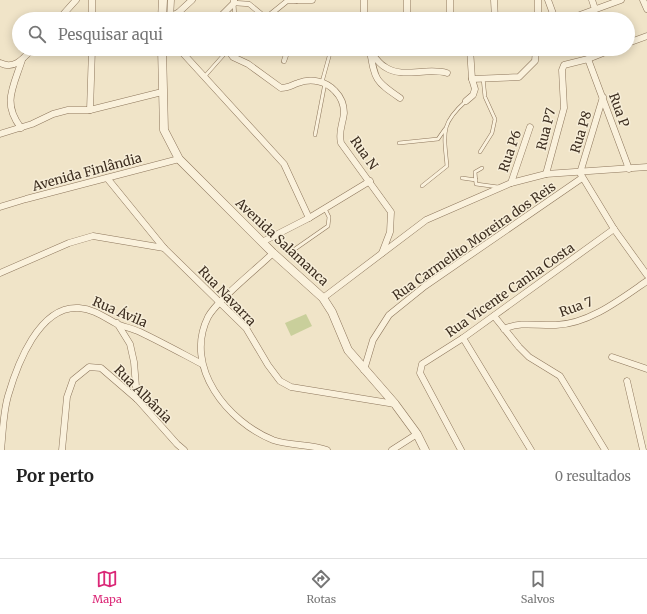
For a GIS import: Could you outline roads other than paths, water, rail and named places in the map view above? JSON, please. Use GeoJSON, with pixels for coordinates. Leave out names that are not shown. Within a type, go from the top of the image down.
{"type":"FeatureCollection","features":[{"type":"Feature","properties":{"kind":"street"},"geometry":{"type":"LineString","coordinates":[[65,12],[76,0]]}},
{"type":"Feature","properties":{"kind":"street"},"geometry":{"type":"LineString","coordinates":[[92,0],[92,12]]}},
{"type":"Feature","properties":{"kind":"street"},"geometry":{"type":"LineString","coordinates":[[163,0],[166,12]]}},
{"type":"Feature","properties":{"kind":"street"},"geometry":{"type":"LineString","coordinates":[[169,12],[171,0]]}},
{"type":"Feature","properties":{"kind":"street"},"geometry":{"type":"LineString","coordinates":[[179,12],[192,0]]}},
{"type":"Feature","properties":{"kind":"street"},"geometry":{"type":"LineString","coordinates":[[274,12],[287,1],[312,0]]}},
{"type":"Feature","properties":{"kind":"street"},"geometry":{"type":"LineString","coordinates":[[364,0],[364,12]]}},
{"type":"Feature","properties":{"kind":"street"},"geometry":{"type":"LineString","coordinates":[[407,0],[407,12]]}},
{"type":"Feature","properties":{"kind":"street"},"geometry":{"type":"LineString","coordinates":[[450,0],[450,12]]}},
{"type":"Feature","properties":{"kind":"street"},"geometry":{"type":"LineString","coordinates":[[494,0],[494,12]]}},
{"type":"Feature","properties":{"kind":"street"},"geometry":{"type":"LineString","coordinates":[[538,0],[538,12]]}},
{"type":"Feature","properties":{"kind":"street"},"geometry":{"type":"LineString","coordinates":[[548,0],[552,12]]}},
{"type":"Feature","properties":{"kind":"street"},"geometry":{"type":"LineString","coordinates":[[592,0],[595,8]]}},
{"type":"Feature","properties":{"kind":"street"},"geometry":{"type":"LineString","coordinates":[[586,12],[621,0]]}},
{"type":"Feature","properties":{"kind":"street"},"geometry":{"type":"LineString","coordinates":[[643,0],[647,9]]}},
{"type":"Feature","properties":{"kind":"street"},"geometry":{"type":"LineString","coordinates":[[225,12],[234,2],[250,4],[259,12]]}},
{"type":"Feature","properties":{"kind":"street"},"geometry":{"type":"LineString","coordinates":[[635,40],[647,36]]}},
{"type":"Feature","properties":{"kind":"street"},"geometry":{"type":"LineString","coordinates":[[0,63],[6,66],[14,65],[26,56]]}},
{"type":"Feature","properties":{"kind":"street"},"geometry":{"type":"LineString","coordinates":[[90,110],[92,56]]}},
{"type":"Feature","properties":{"kind":"street","name":"Avenida Salamanca"},"geometry":{"type":"LineString","coordinates":[[162,56],[164,130],[179,159],[273,253],[323,298],[332,312],[348,350],[395,404],[417,434],[425,450]]}},
{"type":"Feature","properties":{"kind":"street"},"geometry":{"type":"LineString","coordinates":[[185,56],[284,164],[309,218]]}},
{"type":"Feature","properties":{"kind":"street"},"geometry":{"type":"LineString","coordinates":[[232,56],[248,64],[281,88],[309,81],[323,82]]}},
{"type":"Feature","properties":{"kind":"street"},"geometry":{"type":"LineString","coordinates":[[284,61],[286,56]]}},
{"type":"Feature","properties":{"kind":"street"},"geometry":{"type":"LineString","coordinates":[[371,56],[374,75],[378,82],[400,98]]}},
{"type":"Feature","properties":{"kind":"street"},"geometry":{"type":"LineString","coordinates":[[375,56],[384,67],[395,71],[406,73],[425,70],[446,73]]}},
{"type":"Feature","properties":{"kind":"street"},"geometry":{"type":"LineString","coordinates":[[466,101],[473,95],[475,89],[472,79],[470,56]]}},
{"type":"Feature","properties":{"kind":"street"},"geometry":{"type":"LineString","coordinates":[[472,79],[519,77],[535,61],[535,56]]}},
{"type":"Feature","properties":{"kind":"street"},"geometry":{"type":"LineString","coordinates":[[588,59],[596,56]]}},
{"type":"Feature","properties":{"kind":"street","name":"Rua P7"},"geometry":{"type":"LineString","coordinates":[[546,174],[564,108],[562,70],[564,65],[588,59]]}},
{"type":"Feature","properties":{"kind":"street","name":"Rua P"},"geometry":{"type":"LineString","coordinates":[[588,59],[629,169]]}},
{"type":"Feature","properties":{"kind":"street"},"geometry":{"type":"LineString","coordinates":[[21,128],[12,117],[9,107],[22,60]]}},
{"type":"Feature","properties":{"kind":"street","name":"Rua N"},"geometry":{"type":"LineString","coordinates":[[323,82],[332,87],[340,96],[344,105],[344,114],[339,133],[341,143],[391,212],[390,232],[382,253]]}},
{"type":"Feature","properties":{"kind":"street"},"geometry":{"type":"LineString","coordinates":[[0,134],[21,128],[53,114],[68,110],[90,110],[162,92]]}},
{"type":"Feature","properties":{"kind":"street","name":"Rua P8"},"geometry":{"type":"LineString","coordinates":[[581,176],[603,97]]}},
{"type":"Feature","properties":{"kind":"street","name":"Rua P6"},"geometry":{"type":"LineString","coordinates":[[511,183],[530,127]]}},
{"type":"Feature","properties":{"kind":"street","name":"Avenida Finlândia"},"geometry":{"type":"LineString","coordinates":[[0,207],[26,198],[179,159]]}},
{"type":"Feature","properties":{"kind":"street"},"geometry":{"type":"LineString","coordinates":[[323,298],[426,220],[511,183],[546,174],[581,176],[647,168]]}},
{"type":"Feature","properties":{"kind":"street"},"geometry":{"type":"LineString","coordinates":[[581,176],[614,229],[647,275]]}},
{"type":"Feature","properties":{"kind":"street","name":"Rua Carmelito Moreira dos Reis"},"geometry":{"type":"LineString","coordinates":[[364,370],[373,340],[389,315],[425,286],[581,176]]}},
{"type":"Feature","properties":{"kind":"street","name":"Rua Navarra"},"geometry":{"type":"LineString","coordinates":[[107,178],[164,248],[246,328],[268,365],[280,381],[291,387],[395,404]]}},
{"type":"Feature","properties":{"kind":"street"},"geometry":{"type":"LineString","coordinates":[[262,242],[309,218],[370,181]]}},
{"type":"Feature","properties":{"kind":"street","name":"Rua Vicente Canha Costa"},"geometry":{"type":"LineString","coordinates":[[461,450],[420,373],[419,368],[422,364],[463,338],[614,229]]}},
{"type":"Feature","properties":{"kind":"street"},"geometry":{"type":"LineString","coordinates":[[0,272],[69,243],[93,236],[164,248]]}},
{"type":"Feature","properties":{"kind":"street"},"geometry":{"type":"LineString","coordinates":[[273,253],[220,303],[209,316],[202,332],[202,364],[214,390],[230,410],[256,432],[275,440],[327,450]]}},
{"type":"Feature","properties":{"kind":"street","name":"Rua 7"},"geometry":{"type":"LineString","coordinates":[[504,328],[515,324],[557,325],[584,318],[616,302],[647,281]]}},
{"type":"Feature","properties":{"kind":"street","name":"Rua Ávila"},"geometry":{"type":"LineString","coordinates":[[2,450],[8,397],[21,359],[34,334],[49,319],[62,310],[77,307],[93,310],[116,323],[138,331],[202,364]]}},
{"type":"Feature","properties":{"kind":"street"},"geometry":{"type":"LineString","coordinates":[[494,316],[529,357],[560,376],[605,450]]}},
{"type":"Feature","properties":{"kind":"street"},"geometry":{"type":"LineString","coordinates":[[116,323],[130,344],[134,362],[137,399]]}},
{"type":"Feature","properties":{"kind":"street"},"geometry":{"type":"LineString","coordinates":[[463,338],[531,450]]}},
{"type":"Feature","properties":{"kind":"street"},"geometry":{"type":"LineString","coordinates":[[612,357],[647,369]]}},
{"type":"Feature","properties":{"kind":"street","name":"Rua Albânia"},"geometry":{"type":"LineString","coordinates":[[62,450],[67,397],[73,380],[89,367],[101,368],[137,399],[176,447],[184,450]]}},
{"type":"Feature","properties":{"kind":"street"},"geometry":{"type":"LineString","coordinates":[[627,381],[643,450]]}},
{"type":"Feature","properties":{"kind":"street"},"geometry":{"type":"LineString","coordinates":[[392,450],[417,434]]}},
{"type":"Feature","properties":{"kind":"lane"},"geometry":{"type":"LineString","coordinates":[[234,2],[235,12]]}},
{"type":"Feature","properties":{"kind":"lane"},"geometry":{"type":"LineString","coordinates":[[204,78],[222,56]]}},
{"type":"Feature","properties":{"kind":"lane"},"geometry":{"type":"LineString","coordinates":[[315,135],[323,82],[329,56]]}},
{"type":"Feature","properties":{"kind":"lane"},"geometry":{"type":"LineString","coordinates":[[480,152],[492,133],[495,119],[485,96],[483,78]]}},
{"type":"Feature","properties":{"kind":"lane"},"geometry":{"type":"LineString","coordinates":[[399,143],[438,139],[446,128],[452,113],[466,101]]}},
{"type":"Feature","properties":{"kind":"lane"},"geometry":{"type":"LineString","coordinates":[[422,186],[447,166],[446,128]]}},
{"type":"Feature","properties":{"kind":"lane"},"geometry":{"type":"LineString","coordinates":[[482,168],[475,172],[476,184],[502,187]]}},
{"type":"Feature","properties":{"kind":"lane"},"geometry":{"type":"LineString","coordinates":[[462,178],[476,180]]}},
{"type":"Feature","properties":{"kind":"lane"},"geometry":{"type":"LineString","coordinates":[[295,249],[328,226],[329,217],[324,209]]}}]}
